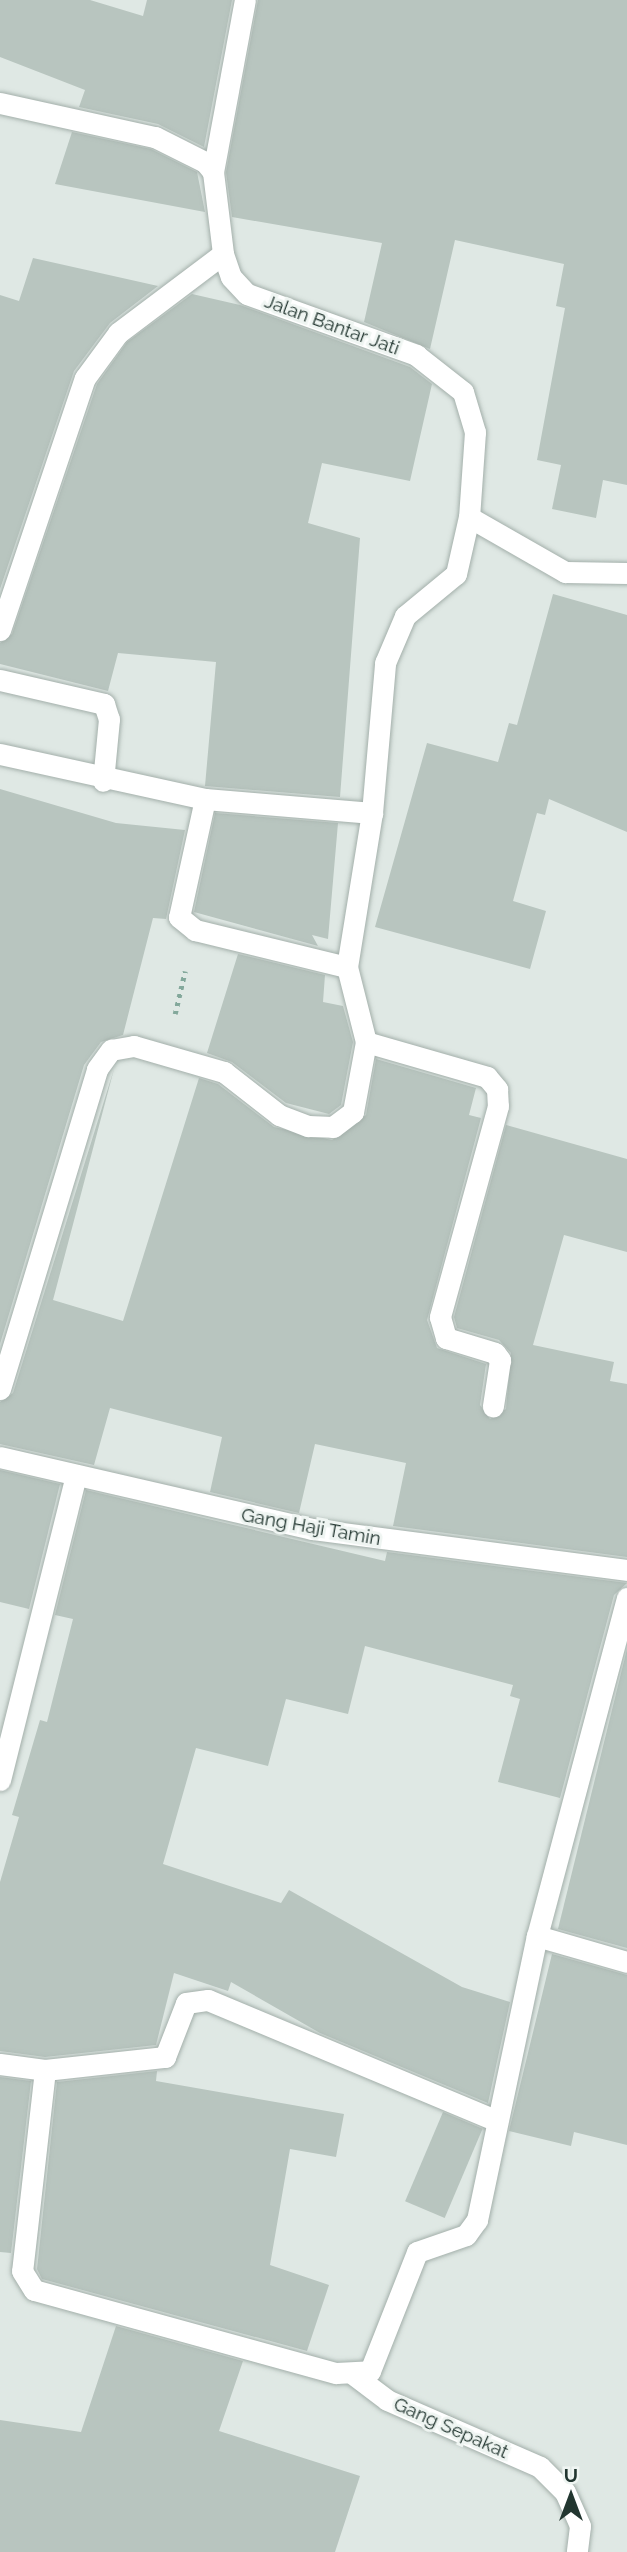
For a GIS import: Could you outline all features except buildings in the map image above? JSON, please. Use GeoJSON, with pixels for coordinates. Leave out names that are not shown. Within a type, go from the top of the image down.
{"type":"FeatureCollection","features":[{"type":"Feature","properties":{"kind":"street","name":"Jalan Bantar Jati"},"geometry":{"type":"LineString","coordinates":[[245,0],[213,172],[223,254],[231,277],[247,294],[416,355],[463,392],[475,432],[469,517],[456,574],[405,616],[385,663],[372,813],[348,967]]}},
{"type":"Feature","properties":{"kind":"street"},"geometry":{"type":"LineString","coordinates":[[0,103],[177,144],[213,172]]}},
{"type":"Feature","properties":{"kind":"street"},"geometry":{"type":"LineString","coordinates":[[0,630],[85,378],[118,333],[223,254]]}},
{"type":"Feature","properties":{"kind":"street"},"geometry":{"type":"LineString","coordinates":[[469,517],[565,572],[627,573]]}},
{"type":"Feature","properties":{"kind":"street"},"geometry":{"type":"LineString","coordinates":[[0,680],[104,704],[109,719],[103,781]]}},
{"type":"Feature","properties":{"kind":"street"},"geometry":{"type":"LineString","coordinates":[[0,754],[103,781],[205,799],[372,813]]}},
{"type":"Feature","properties":{"kind":"street"},"geometry":{"type":"LineString","coordinates":[[0,1389],[102,1058],[121,1046],[224,1072],[279,1115],[321,1128],[353,1112],[366,1042],[348,967],[195,930],[178,910],[205,799]]}},
{"type":"Feature","properties":{"kind":"street"},"geometry":{"type":"LineString","coordinates":[[366,1042],[486,1077],[497,1089],[498,1106],[440,1317],[446,1338],[495,1353],[500,1360],[493,1406]]}},
{"type":"Feature","properties":{"kind":"street","name":"Gang Haji Tamin"},"geometry":{"type":"LineString","coordinates":[[0,1457],[312,1529],[627,1570]]}},
{"type":"Feature","properties":{"kind":"street"},"geometry":{"type":"LineString","coordinates":[[0,1780],[76,1475]]}},
{"type":"Feature","properties":{"kind":"street"},"geometry":{"type":"LineString","coordinates":[[45,2070],[22,2271],[34,2290],[354,2375],[377,2362],[417,2252],[473,2229],[537,1936],[627,1598]]}},
{"type":"Feature","properties":{"kind":"street"},"geometry":{"type":"LineString","coordinates":[[537,1936],[627,1962]]}},
{"type":"Feature","properties":{"kind":"street"},"geometry":{"type":"LineString","coordinates":[[0,2064],[45,2070],[165,2057],[186,2003],[208,2000],[497,2121]]}},
{"type":"Feature","properties":{"kind":"street","name":"Gang Sepakat"},"geometry":{"type":"LineString","coordinates":[[354,2375],[387,2400],[540,2467],[565,2492],[580,2526],[578,2552]]}},
{"type":"Feature","properties":{"kind":"path"},"geometry":{"type":"LineString","coordinates":[[165,1055],[195,930]]}}]}
